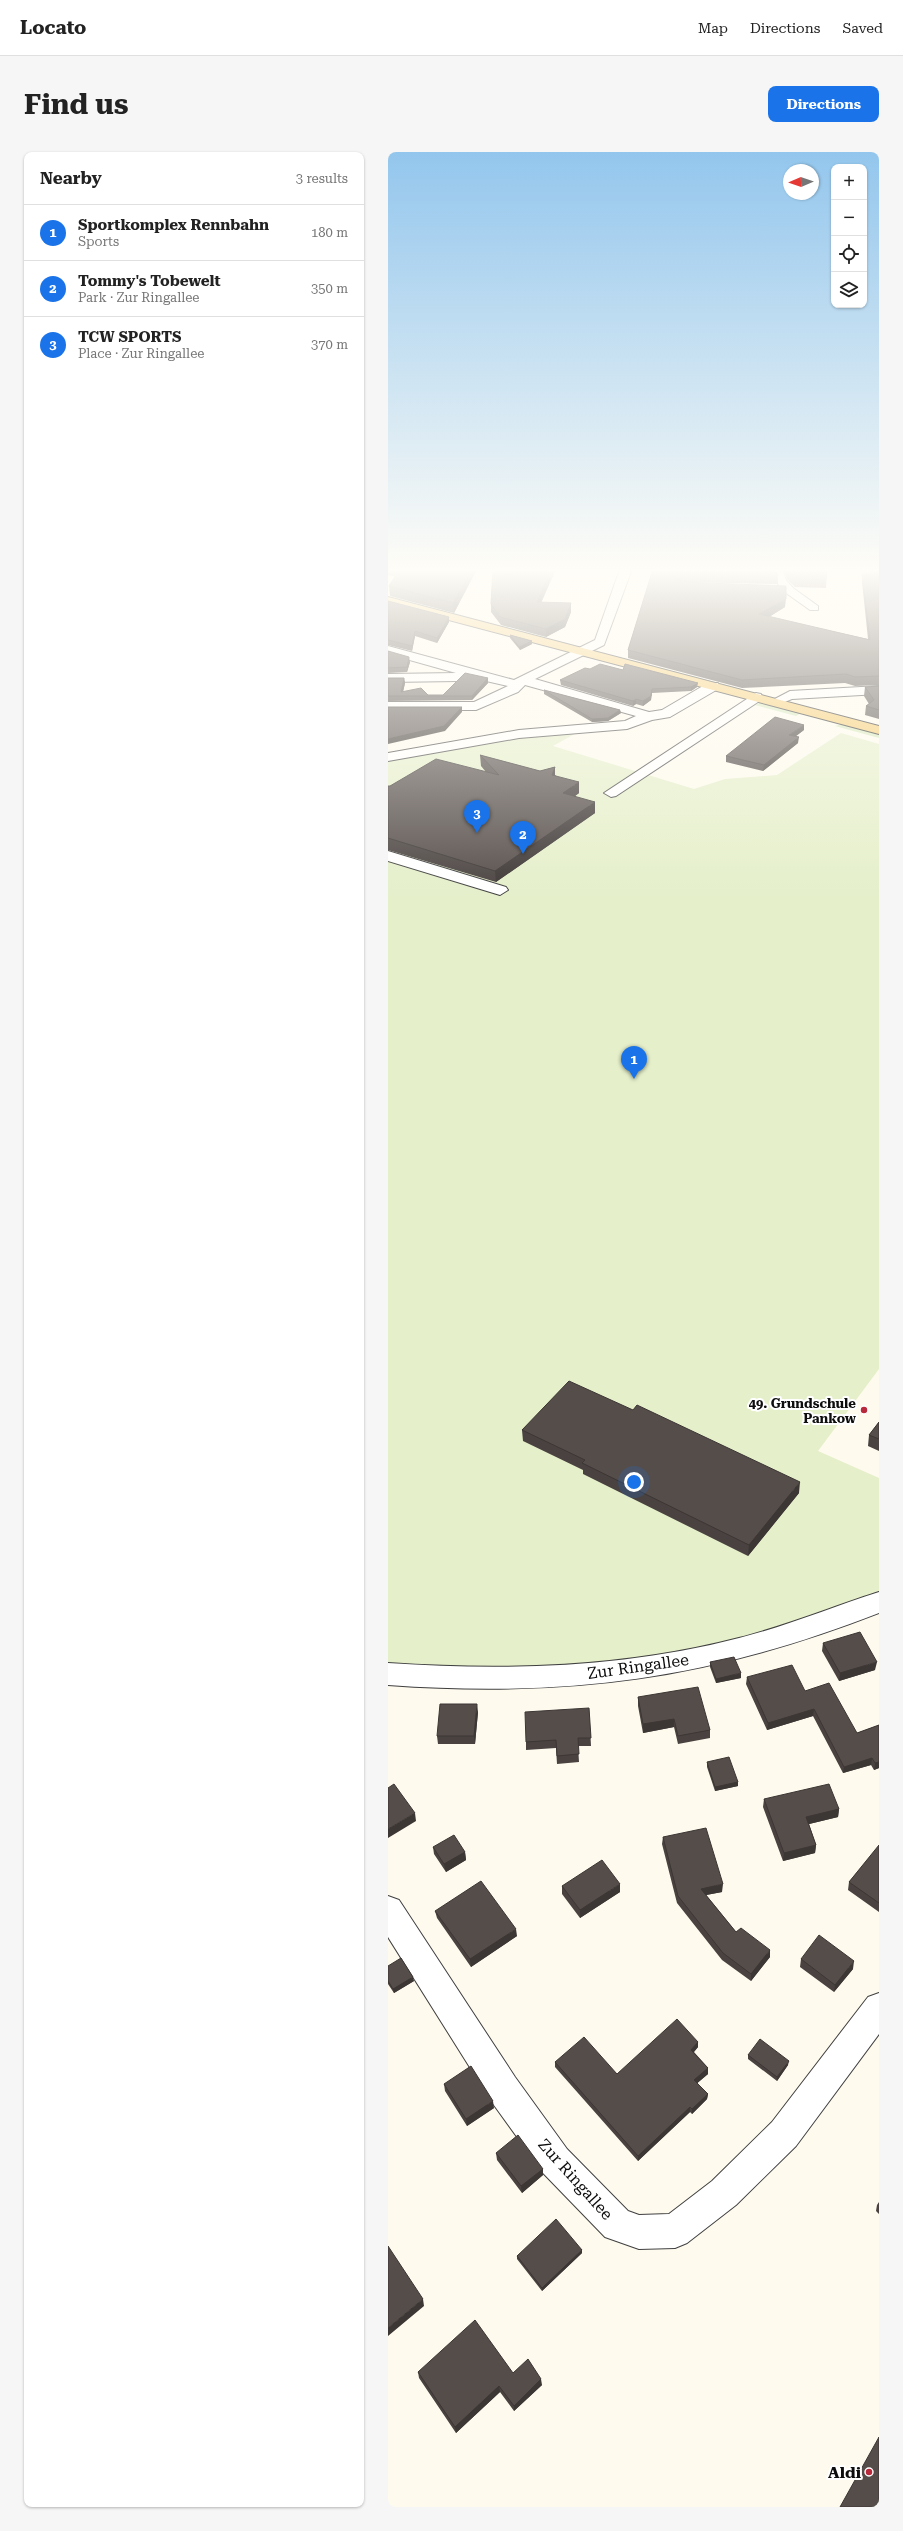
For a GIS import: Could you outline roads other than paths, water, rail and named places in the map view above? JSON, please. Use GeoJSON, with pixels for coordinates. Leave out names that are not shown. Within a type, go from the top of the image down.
{"type":"FeatureCollection","features":[{"type":"Feature","properties":{"kind":"main road"},"geometry":{"type":"LineString","coordinates":[[686,679],[879,730]]}},
{"type":"Feature","properties":{"kind":"street"},"geometry":{"type":"LineString","coordinates":[[503,679],[649,716]]}},
{"type":"Feature","properties":{"kind":"street"},"geometry":{"type":"LineString","coordinates":[[388,706],[476,706],[513,689],[519,682],[526,679]]}},
{"type":"Feature","properties":{"kind":"street"},"geometry":{"type":"LineString","coordinates":[[388,757],[511,735],[627,725],[649,716],[665,714],[713,686]]}},
{"type":"Feature","properties":{"kind":"street"},"geometry":{"type":"LineString","coordinates":[[775,702],[790,695],[879,690]]}},
{"type":"Feature","properties":{"kind":"street"},"geometry":{"type":"LineString","coordinates":[[611,793],[756,697]]}},
{"type":"Feature","properties":{"kind":"street"},"geometry":{"type":"LineString","coordinates":[[388,856],[500,890]]}},
{"type":"Feature","properties":{"kind":"street","name":"Zur Ringallee"},"geometry":{"type":"LineString","coordinates":[[388,1674],[526,1679],[654,1667],[781,1636],[837,1619],[879,1602]]}},
{"type":"Feature","properties":{"kind":"street","name":"Zur Ringallee"},"geometry":{"type":"LineString","coordinates":[[388,1910],[503,2089],[555,2161],[617,2225],[639,2232],[675,2231],[724,2192],[784,2134],[876,2018]]}},
{"type":"Feature","properties":{"kind":"place","name":"TCW SPORTS"},"geometry":{"type":"Point","coordinates":[477,833]}},
{"type":"Feature","properties":{"kind":"place","name":"Tommy's Tobewelt"},"geometry":{"type":"Point","coordinates":[523,854]}},
{"type":"Feature","properties":{"kind":"place","name":"Sportkomplex Rennbahn"},"geometry":{"type":"Point","coordinates":[634,1079]}},
{"type":"Feature","properties":{"kind":"place","name":"49. Grundschule Pankow"},"geometry":{"type":"Point","coordinates":[864,1410]}},
{"type":"Feature","properties":{"kind":"place","name":"Aldi"},"geometry":{"type":"Point","coordinates":[869,2472]}}]}
